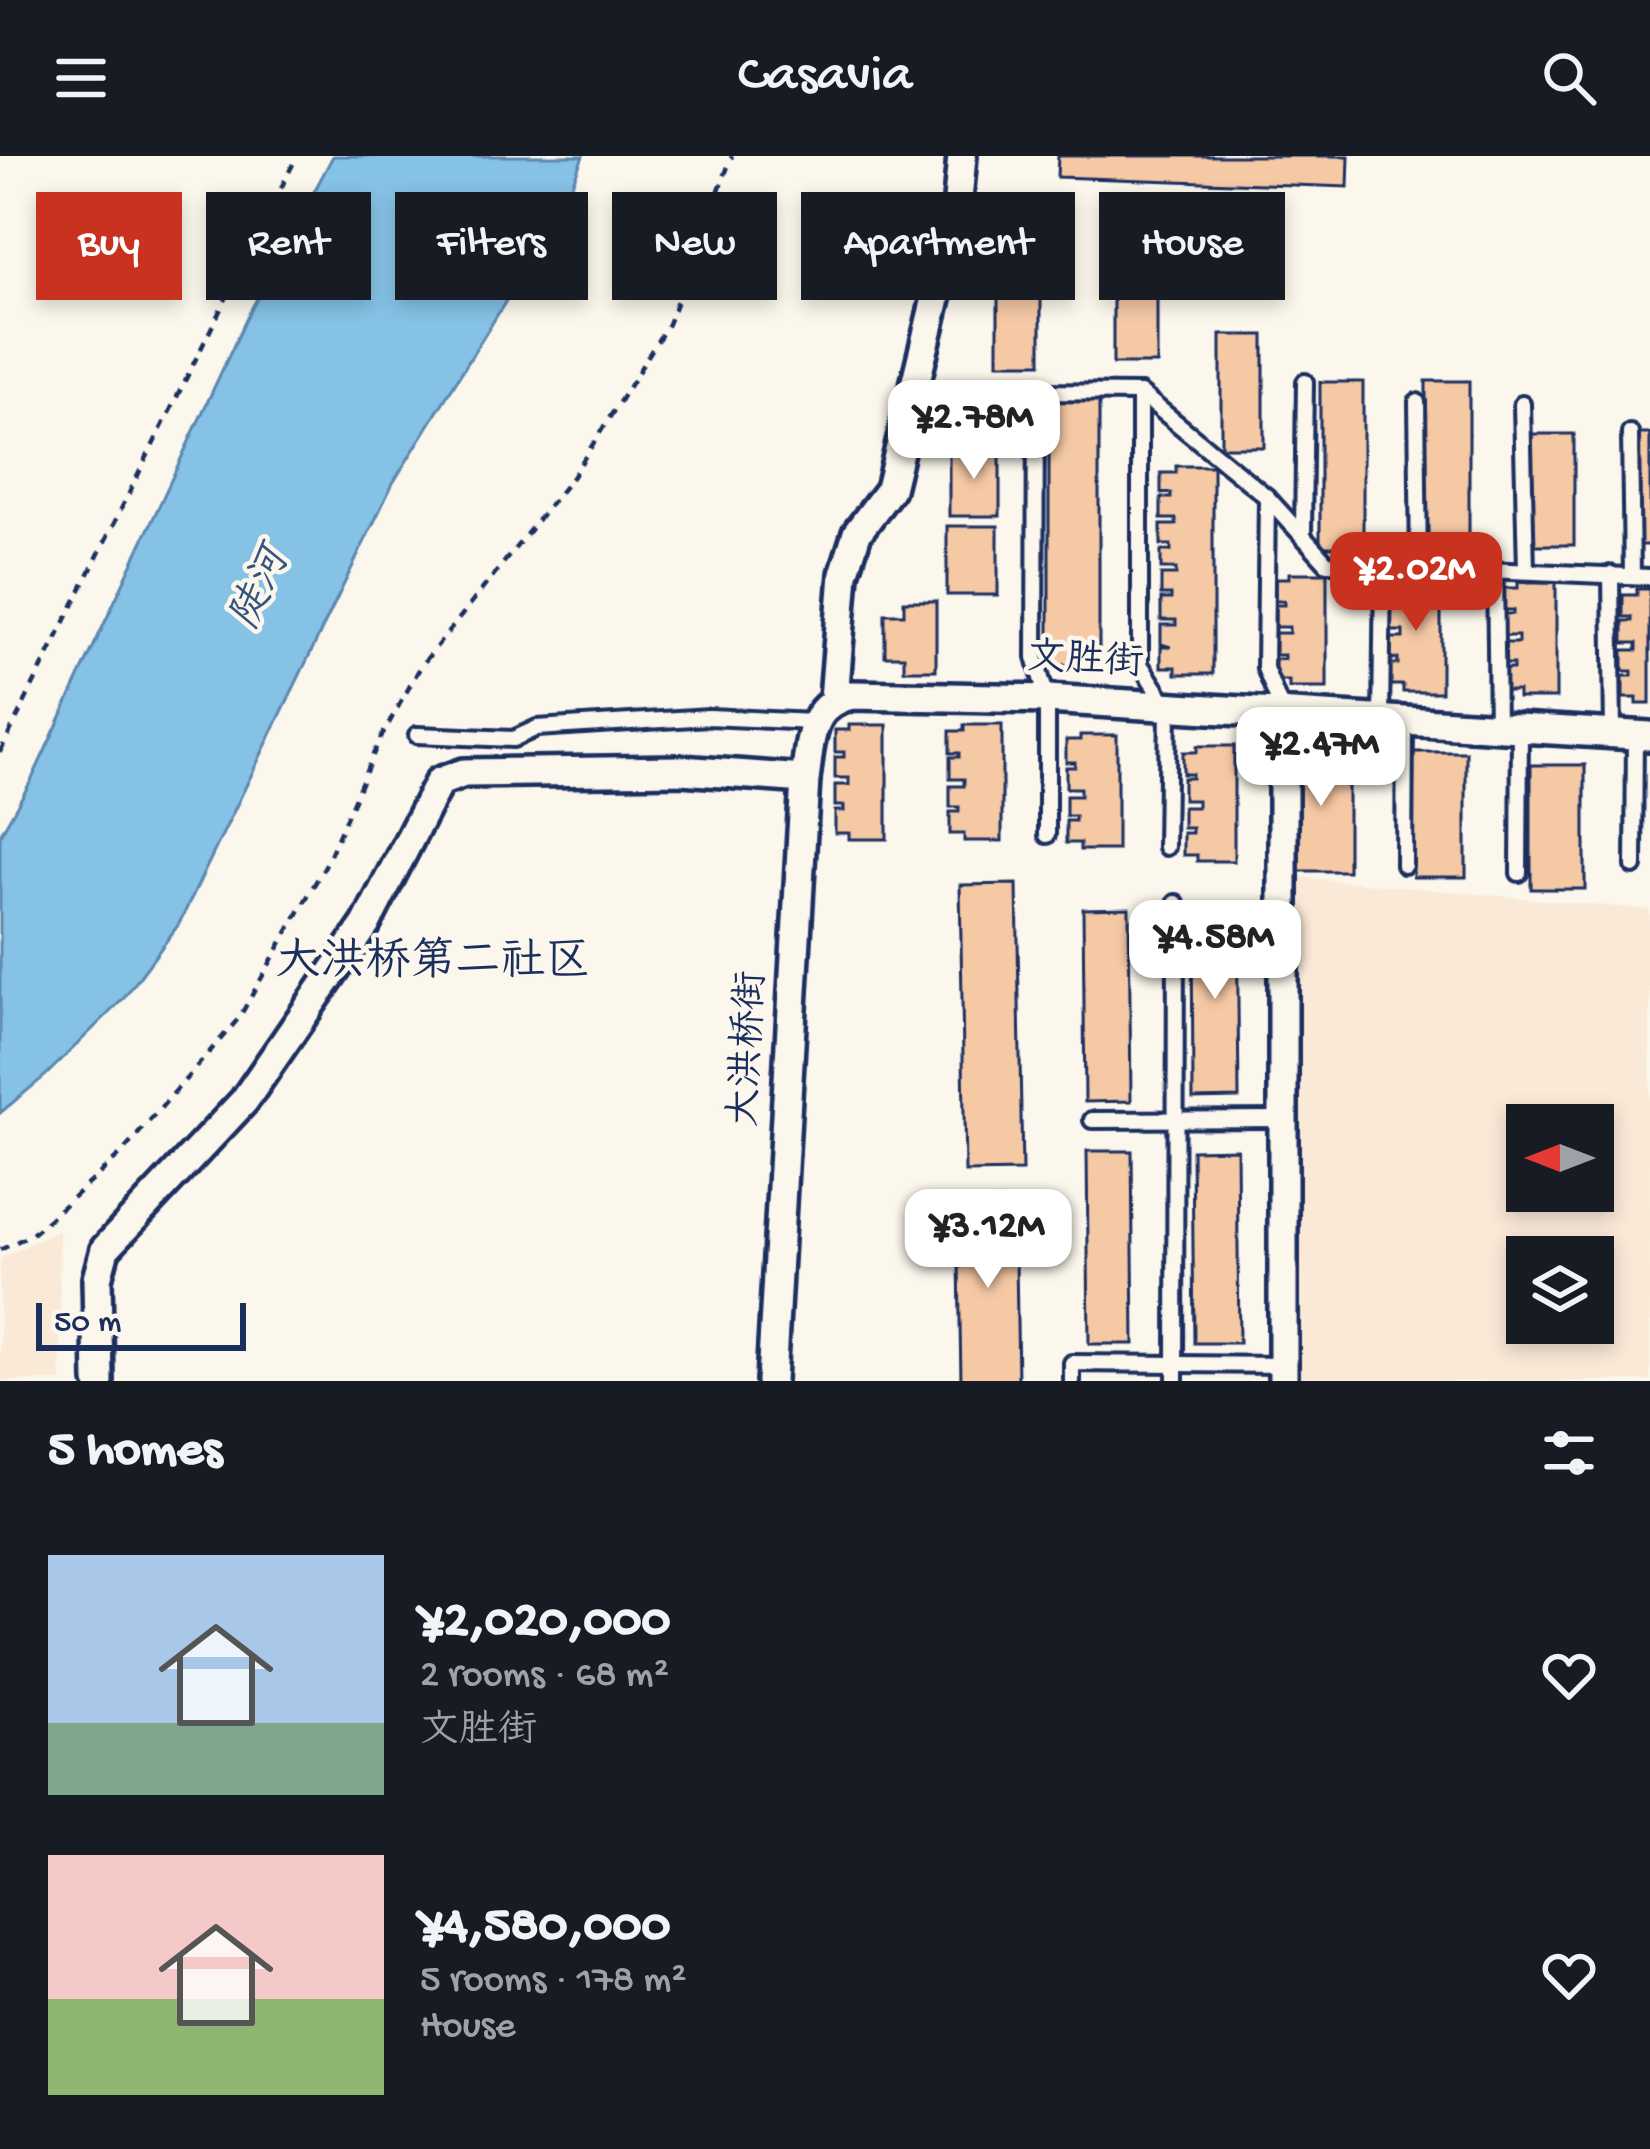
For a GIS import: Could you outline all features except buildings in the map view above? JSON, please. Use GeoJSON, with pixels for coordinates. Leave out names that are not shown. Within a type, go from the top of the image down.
{"type":"FeatureCollection","features":[{"type":"Feature","properties":{"kind":"street"},"geometry":{"type":"LineString","coordinates":[[813,722],[834,699],[844,574],[857,533],[890,489],[957,211],[962,156]]}},
{"type":"Feature","properties":{"kind":"street","name":"文胜街"},"geometry":{"type":"LineString","coordinates":[[834,699],[853,695],[1047,699],[1633,735]]}},
{"type":"Feature","properties":{"kind":"street"},"geometry":{"type":"LineString","coordinates":[[1283,713],[1283,1373]]}},
{"type":"Feature","properties":{"kind":"street","name":"大洪桥街"},"geometry":{"type":"LineString","coordinates":[[772,1381],[805,779],[813,722]]}},
{"type":"Feature","properties":{"kind":"street"},"geometry":{"type":"LineString","coordinates":[[100,1381],[97,1280],[105,1249],[244,1101],[366,924],[439,782],[464,773],[681,770],[805,779]]}},
{"type":"Feature","properties":{"kind":"lane"},"geometry":{"type":"LineString","coordinates":[[1303,533],[1305,382]]}},
{"type":"Feature","properties":{"kind":"lane"},"geometry":{"type":"LineString","coordinates":[[1047,835],[1047,699],[1035,656],[1036,392],[1140,393],[1268,497],[1327,563],[1650,577]]}},
{"type":"Feature","properties":{"kind":"lane"},"geometry":{"type":"LineString","coordinates":[[1140,393],[1140,664],[1168,706],[1166,848]]}},
{"type":"Feature","properties":{"kind":"lane"},"geometry":{"type":"LineString","coordinates":[[1418,402],[1419,566]]}},
{"type":"Feature","properties":{"kind":"lane"},"geometry":{"type":"LineString","coordinates":[[1522,404],[1526,570]]}},
{"type":"Feature","properties":{"kind":"lane"},"geometry":{"type":"LineString","coordinates":[[1630,433],[1632,575]]}},
{"type":"Feature","properties":{"kind":"lane"},"geometry":{"type":"LineString","coordinates":[[1268,497],[1264,668],[1283,713]]}},
{"type":"Feature","properties":{"kind":"lane"},"geometry":{"type":"LineString","coordinates":[[1383,567],[1404,865]]}},
{"type":"Feature","properties":{"kind":"lane"},"geometry":{"type":"LineString","coordinates":[[1495,570],[1519,873]]}},
{"type":"Feature","properties":{"kind":"lane"},"geometry":{"type":"LineString","coordinates":[[1611,574],[1633,735],[1634,866]]}},
{"type":"Feature","properties":{"kind":"lane"},"geometry":{"type":"LineString","coordinates":[[417,735],[513,739],[537,728],[709,717],[813,722]]}},
{"type":"Feature","properties":{"kind":"lane"},"geometry":{"type":"LineString","coordinates":[[1175,1373],[1176,903]]}},
{"type":"Feature","properties":{"kind":"lane"},"geometry":{"type":"LineString","coordinates":[[1092,1120],[1283,1119]]}},
{"type":"Feature","properties":{"kind":"lane"},"geometry":{"type":"LineString","coordinates":[[1072,1381],[1072,1364],[1175,1373],[1283,1373]]}},
{"type":"Feature","properties":{"kind":"path"},"geometry":{"type":"LineString","coordinates":[[0,752],[297,156]]}},
{"type":"Feature","properties":{"kind":"shaded area"},"geometry":{"type":"Polygon","coordinates":[[[1278,875],[1650,910],[1650,1381],[1276,1381],[1278,875]]]}},
{"type":"Feature","properties":{"kind":"shaded area"},"geometry":{"type":"Polygon","coordinates":[[[59,1229],[61,1381],[0,1381],[0,1259],[59,1229]]]}},
{"type":"Feature","properties":{"kind":"water","name":"陡河"},"geometry":{"type":"Polygon","coordinates":[[[333,156],[583,156],[569,192],[395,192],[395,300],[506,300],[393,483],[179,924],[124,998],[0,1113],[0,835],[31,781],[256,300],[371,300],[371,192],[314,192],[333,156]]]}},
{"type":"Feature","properties":{"kind":"district","name":"大洪桥第二社区"},"geometry":{"type":"Point","coordinates":[433,964]}}]}
